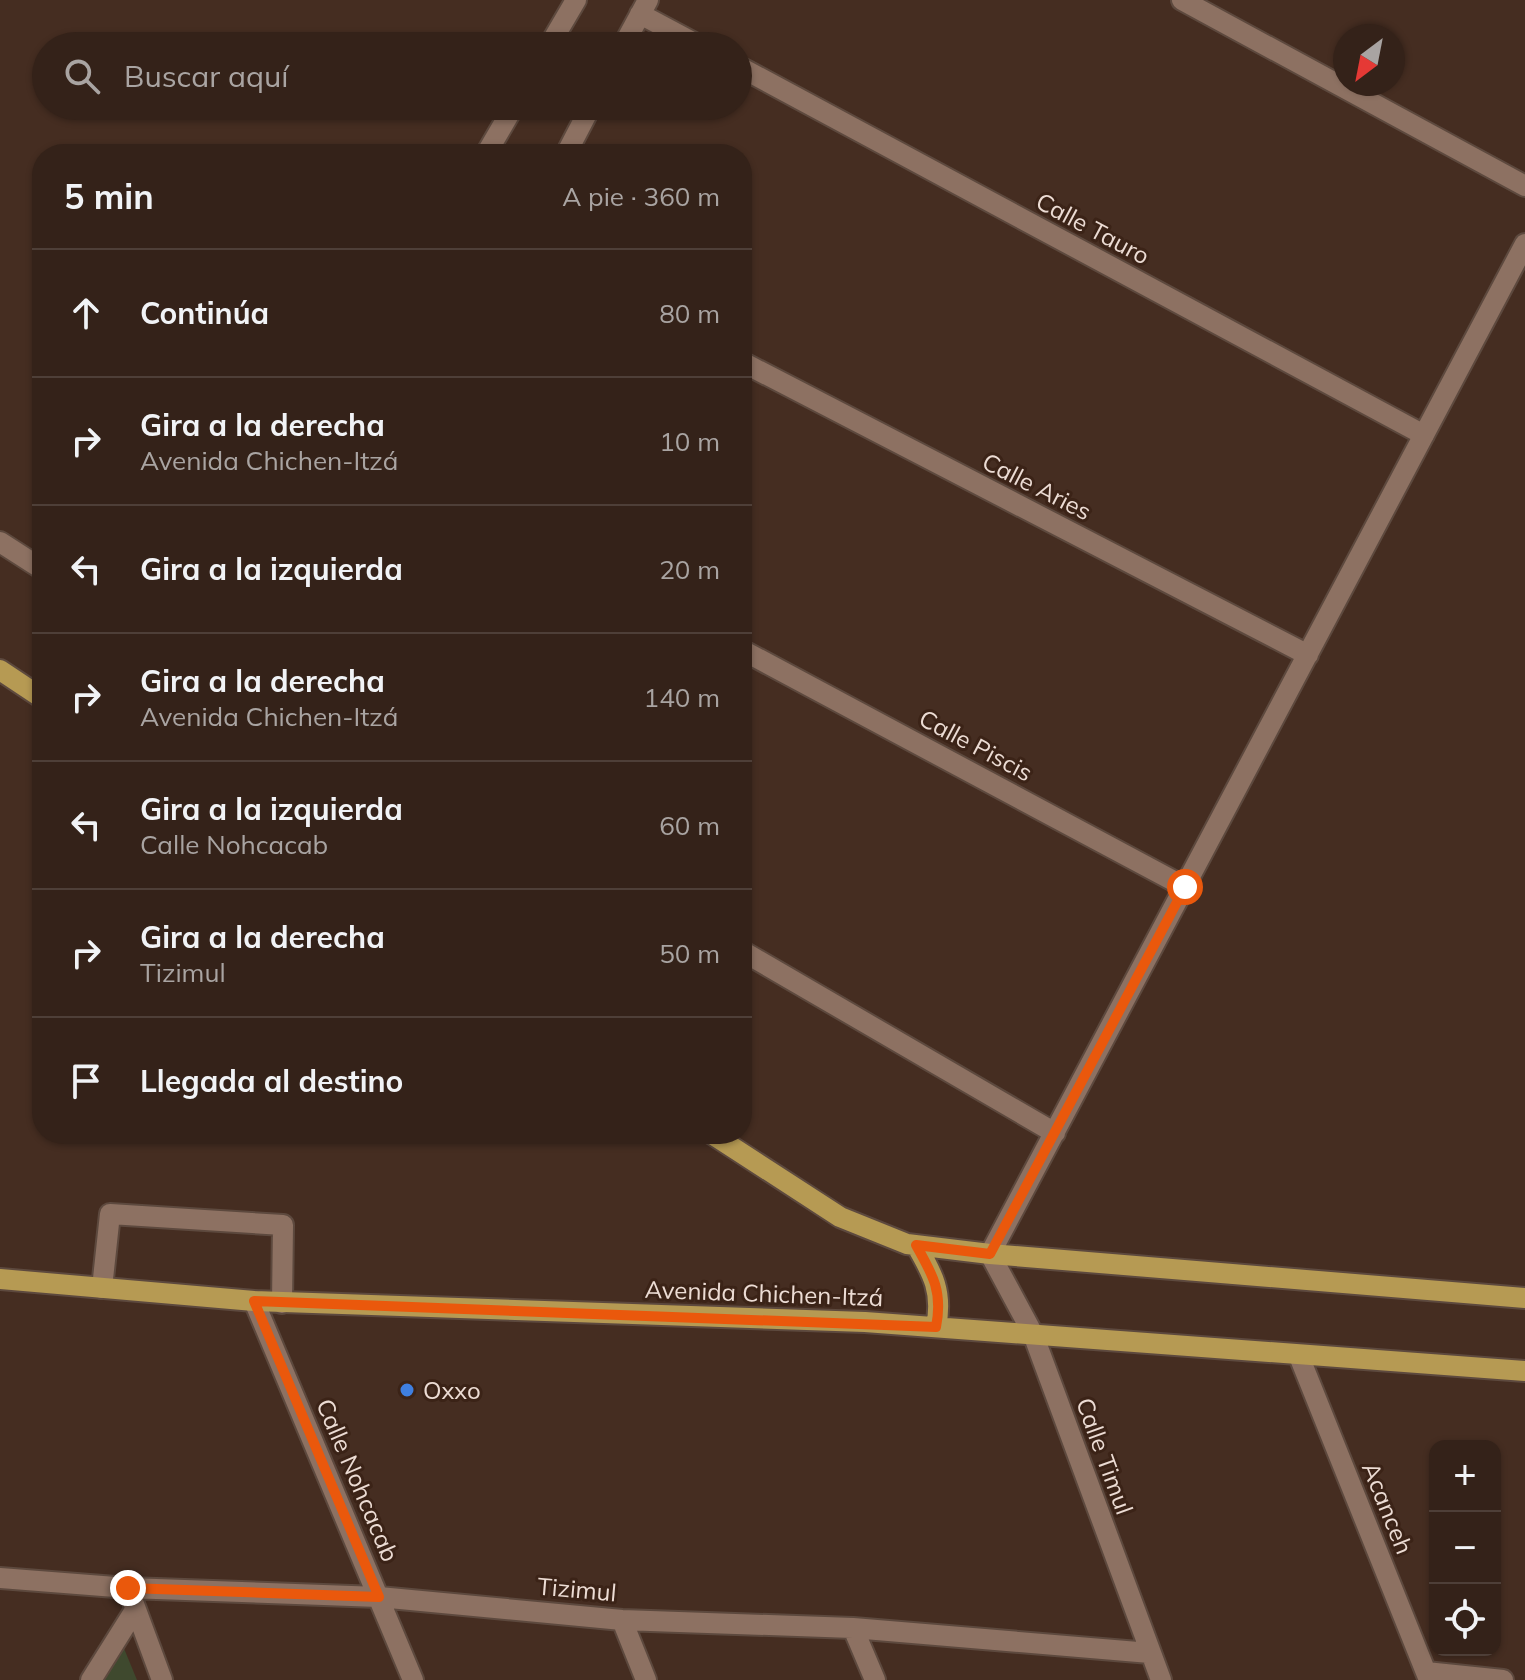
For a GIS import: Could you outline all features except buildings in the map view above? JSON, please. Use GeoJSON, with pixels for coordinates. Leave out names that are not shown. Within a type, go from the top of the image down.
{"type":"FeatureCollection","features":[{"type":"Feature","properties":{"kind":"main road"},"geometry":{"type":"LineString","coordinates":[[0,670],[32,691]]}},
{"type":"Feature","properties":{"kind":"main road"},"geometry":{"type":"LineString","coordinates":[[727,1144],[840,1217],[907,1244],[990,1254],[1525,1298]]}},
{"type":"Feature","properties":{"kind":"main road"},"geometry":{"type":"LineString","coordinates":[[916,1245],[933,1274],[940,1304],[936,1327]]}},
{"type":"Feature","properties":{"kind":"main road","name":"Avenida Chichen-Itzá"},"geometry":{"type":"LineString","coordinates":[[0,1279],[282,1303],[936,1327],[1525,1371]]}},
{"type":"Feature","properties":{"kind":"street"},"geometry":{"type":"LineString","coordinates":[[557,32],[576,0]]}},
{"type":"Feature","properties":{"kind":"street"},"geometry":{"type":"LineString","coordinates":[[1182,0],[1525,186]]}},
{"type":"Feature","properties":{"kind":"street"},"geometry":{"type":"LineString","coordinates":[[631,32],[644,7],[680,32]]}},
{"type":"Feature","properties":{"kind":"street","name":"Calle Tauro"},"geometry":{"type":"LineString","coordinates":[[752,74],[1424,435]]}},
{"type":"Feature","properties":{"kind":"street"},"geometry":{"type":"LineString","coordinates":[[492,144],[506,120]]}},
{"type":"Feature","properties":{"kind":"street"},"geometry":{"type":"LineString","coordinates":[[571,144],[584,120]]}},
{"type":"Feature","properties":{"kind":"street"},"geometry":{"type":"LineString","coordinates":[[990,1254],[1525,244]]}},
{"type":"Feature","properties":{"kind":"street","name":"Calle Aries"},"geometry":{"type":"LineString","coordinates":[[752,367],[1308,655]]}},
{"type":"Feature","properties":{"kind":"street"},"geometry":{"type":"LineString","coordinates":[[0,542],[32,563]]}},
{"type":"Feature","properties":{"kind":"street","name":"Calle Piscis"},"geometry":{"type":"LineString","coordinates":[[752,655],[1185,887]]}},
{"type":"Feature","properties":{"kind":"street"},"geometry":{"type":"LineString","coordinates":[[752,957],[1055,1133]]}},
{"type":"Feature","properties":{"kind":"street"},"geometry":{"type":"LineString","coordinates":[[102,1288],[110,1214],[283,1225],[282,1303]]}},
{"type":"Feature","properties":{"kind":"street","name":"Calle Timul"},"geometry":{"type":"LineString","coordinates":[[990,1254],[1033,1334],[1161,1680]]}},
{"type":"Feature","properties":{"kind":"street","name":"Calle Nohcacab"},"geometry":{"type":"LineString","coordinates":[[254,1301],[413,1680]]}},
{"type":"Feature","properties":{"kind":"street","name":"Acanceh"},"geometry":{"type":"LineString","coordinates":[[1299,1356],[1428,1676]]}},
{"type":"Feature","properties":{"kind":"street","name":"Tizimul"},"geometry":{"type":"LineString","coordinates":[[0,1578],[128,1588],[379,1597],[622,1620],[853,1628],[1150,1653]]}},
{"type":"Feature","properties":{"kind":"street"},"geometry":{"type":"LineString","coordinates":[[128,1588],[162,1680]]}},
{"type":"Feature","properties":{"kind":"street"},"geometry":{"type":"LineString","coordinates":[[91,1680],[135,1610]]}},
{"type":"Feature","properties":{"kind":"street"},"geometry":{"type":"LineString","coordinates":[[622,1620],[646,1680]]}},
{"type":"Feature","properties":{"kind":"street"},"geometry":{"type":"LineString","coordinates":[[853,1628],[875,1680]]}},
{"type":"Feature","properties":{"kind":"street"},"geometry":{"type":"LineString","coordinates":[[1428,1676],[1503,1680]]}},
{"type":"Feature","properties":{"kind":"green space"},"geometry":{"type":"Polygon","coordinates":[[[123,1646],[137,1680],[103,1680],[123,1646]]]}},
{"type":"Feature","properties":{"kind":"place","name":"Oxxo"},"geometry":{"type":"Point","coordinates":[407,1390]}},
{"type":"Feature","properties":{"kind":"route"},"geometry":{"type":"LineString","coordinates":[[128,1588],[379,1597],[254,1301],[936,1327],[940,1304],[933,1274],[916,1245],[990,1254],[1185,887]]}}]}
